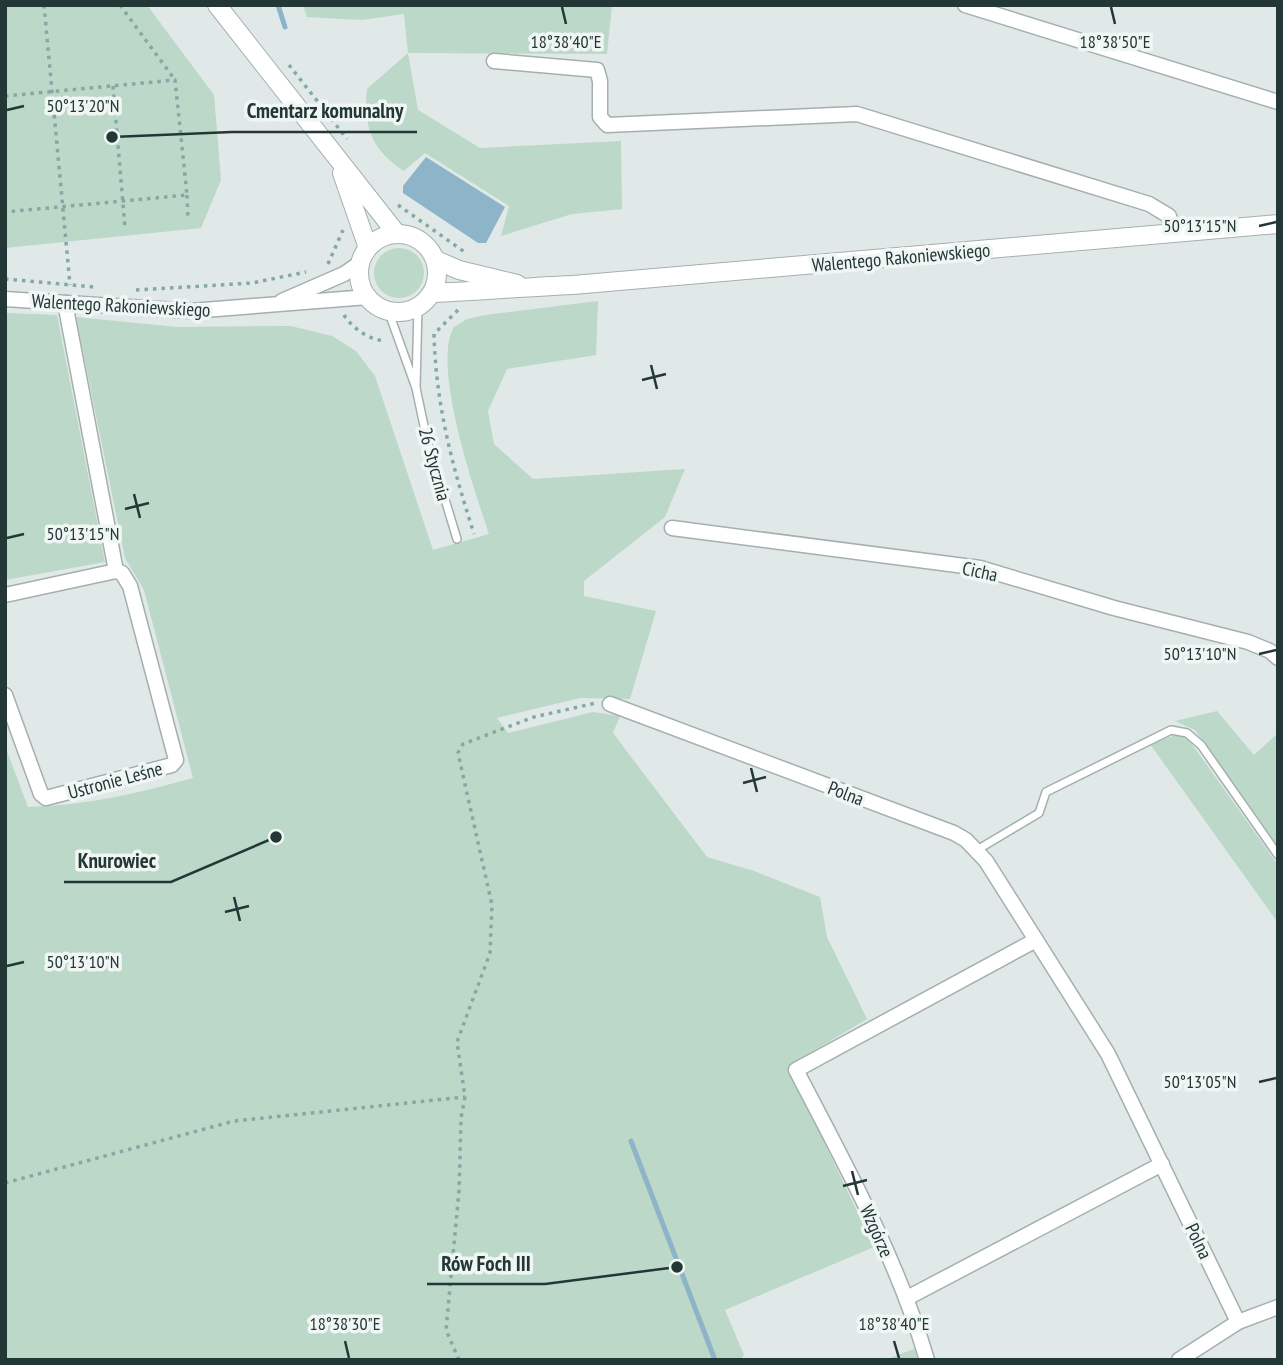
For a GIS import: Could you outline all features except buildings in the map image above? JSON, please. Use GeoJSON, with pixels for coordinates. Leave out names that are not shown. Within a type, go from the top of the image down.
{"type":"FeatureCollection","features":[{"type":"Feature","properties":{"kind":"street"},"geometry":{"type":"LineString","coordinates":[[217,5],[307,116],[397,234]]}},
{"type":"Feature","properties":{"kind":"street"},"geometry":{"type":"LineString","coordinates":[[965,5],[1278,102]]}},
{"type":"Feature","properties":{"kind":"street"},"geometry":{"type":"LineString","coordinates":[[495,61],[597,70],[600,81],[600,117],[607,125],[857,114],[1149,204],[1169,216],[1172,233]]}},
{"type":"Feature","properties":{"kind":"street"},"geometry":{"type":"LineString","coordinates":[[338,160],[364,255],[360,281],[368,297],[388,310],[403,312],[418,306],[432,293],[436,283],[436,260],[425,244],[417,238],[397,234],[381,237],[364,255]]}},
{"type":"Feature","properties":{"kind":"street","name":"Walentego Rakoniewskiego"},"geometry":{"type":"LineString","coordinates":[[432,293],[524,285],[573,285],[1278,224]]}},
{"type":"Feature","properties":{"kind":"street","name":"Walentego Rakoniewskiego"},"geometry":{"type":"LineString","coordinates":[[278,303],[344,274],[364,255]]}},
{"type":"Feature","properties":{"kind":"street","name":"Walentego Rakoniewskiego"},"geometry":{"type":"LineString","coordinates":[[436,260],[466,271],[524,285]]}},
{"type":"Feature","properties":{"kind":"street","name":"Walentego Rakoniewskiego"},"geometry":{"type":"LineString","coordinates":[[5,299],[191,311],[368,297]]}},
{"type":"Feature","properties":{"kind":"street","name":"Ustronie Leśne"},"geometry":{"type":"LineString","coordinates":[[5,695],[41,794],[46,798],[175,763],[176,756],[130,586],[122,573],[116,571],[65,303]]}},
{"type":"Feature","properties":{"kind":"street","name":"Cicha"},"geometry":{"type":"LineString","coordinates":[[672,528],[980,568],[1114,608],[1248,642],[1270,651],[1278,658]]}},
{"type":"Feature","properties":{"kind":"street"},"geometry":{"type":"LineString","coordinates":[[5,595],[116,571]]}},
{"type":"Feature","properties":{"kind":"street","name":"Polna"},"geometry":{"type":"LineString","coordinates":[[610,704],[954,833],[978,850],[1108,1054],[1238,1322]]}},
{"type":"Feature","properties":{"kind":"street","name":"Wzgórze"},"geometry":{"type":"LineString","coordinates":[[928,1360],[906,1298],[859,1190],[796,1070],[1036,940]]}},
{"type":"Feature","properties":{"kind":"street"},"geometry":{"type":"LineString","coordinates":[[906,1298],[1162,1164]]}},
{"type":"Feature","properties":{"kind":"street"},"geometry":{"type":"LineString","coordinates":[[1179,1360],[1238,1322],[1278,1307]]}},
{"type":"Feature","properties":{"kind":"lane","name":"26 Stycznia"},"geometry":{"type":"LineString","coordinates":[[416,388],[418,306]]}},
{"type":"Feature","properties":{"kind":"lane","name":"26 Stycznia"},"geometry":{"type":"LineString","coordinates":[[388,310],[416,388],[427,440],[457,539]]}},
{"type":"Feature","properties":{"kind":"lane"},"geometry":{"type":"LineString","coordinates":[[978,850],[1039,813],[1046,792],[1171,730],[1187,733],[1200,746],[1278,855]]}},
{"type":"Feature","properties":{"kind":"path"},"geometry":{"type":"LineString","coordinates":[[44,5],[70,285]]}},
{"type":"Feature","properties":{"kind":"path"},"geometry":{"type":"LineString","coordinates":[[120,5],[176,79],[188,220]]}},
{"type":"Feature","properties":{"kind":"path"},"geometry":{"type":"LineString","coordinates":[[5,96],[176,79]]}},
{"type":"Feature","properties":{"kind":"path"},"geometry":{"type":"LineString","coordinates":[[113,86],[125,228]]}},
{"type":"Feature","properties":{"kind":"path"},"geometry":{"type":"LineString","coordinates":[[5,212],[187,195]]}},
{"type":"Feature","properties":{"kind":"path"},"geometry":{"type":"LineString","coordinates":[[390,202],[468,255],[466,271]]}},
{"type":"Feature","properties":{"kind":"path"},"geometry":{"type":"LineString","coordinates":[[130,290],[252,283],[310,272]]}},
{"type":"Feature","properties":{"kind":"path"},"geometry":{"type":"LineString","coordinates":[[5,279],[104,288]]}},
{"type":"Feature","properties":{"kind":"path"},"geometry":{"type":"LineString","coordinates":[[463,292],[461,308],[434,334],[435,368],[442,424],[474,534]]}},
{"type":"Feature","properties":{"kind":"path"},"geometry":{"type":"LineString","coordinates":[[459,1360],[446,1330],[459,1191],[461,1118],[466,1097],[457,1042],[491,953],[492,905],[458,753],[463,744],[534,717],[586,703],[610,704]]}},
{"type":"Feature","properties":{"kind":"path"},"geometry":{"type":"LineString","coordinates":[[5,1184],[234,1121],[466,1097]]}},
{"type":"Feature","properties":{"kind":"green space"},"geometry":{"type":"Polygon","coordinates":[[[5,5],[147,5],[214,95],[221,180],[201,228],[5,248],[5,5]]]}},
{"type":"Feature","properties":{"kind":"green space"},"geometry":{"type":"Polygon","coordinates":[[[303,5],[612,5],[607,54],[408,53],[404,14],[362,20],[307,17],[303,5]]]}},
{"type":"Feature","properties":{"kind":"green space"},"geometry":{"type":"Polygon","coordinates":[[[408,53],[418,110],[480,148],[621,141],[622,209],[572,214],[501,236],[509,206],[425,153],[404,171],[393,163],[377,146],[372,136],[367,115],[367,89],[408,53]]]}},
{"type":"Feature","properties":{"kind":"green space"},"geometry":{"type":"Polygon","coordinates":[[[399,248],[417,255],[424,273],[417,291],[399,298],[381,291],[374,273],[381,255],[399,248]]]}},
{"type":"Feature","properties":{"kind":"green space"},"geometry":{"type":"Polygon","coordinates":[[[598,301],[596,355],[507,369],[488,411],[494,444],[533,479],[685,469],[665,517],[584,581],[584,596],[656,611],[630,699],[580,698],[497,718],[508,733],[593,712],[620,716],[613,733],[707,857],[754,871],[820,897],[827,937],[867,1019],[788,1066],[874,1247],[725,1310],[744,1355],[740,1360],[5,1360],[5,746],[28,807],[111,798],[193,778],[144,590],[125,558],[76,317],[177,327],[291,326],[332,336],[356,351],[375,376],[433,550],[489,534],[466,460],[451,398],[448,345],[454,327],[467,319],[485,315],[598,301]]]}},
{"type":"Feature","properties":{"kind":"green space"},"geometry":{"type":"Polygon","coordinates":[[[5,313],[57,315],[105,562],[5,580],[5,313]]]}},
{"type":"Feature","properties":{"kind":"green space"},"geometry":{"type":"Polygon","coordinates":[[[1217,711],[1254,755],[1278,733],[1278,847],[1195,730],[1175,721],[1217,711]]]}},
{"type":"Feature","properties":{"kind":"green space"},"geometry":{"type":"Polygon","coordinates":[[[1179,734],[1189,740],[1278,865],[1278,923],[1150,744],[1179,734]]]}},
{"type":"Feature","properties":{"kind":"green space"},"geometry":{"type":"Polygon","coordinates":[[[914,1349],[918,1360],[884,1360],[914,1349]]]}},
{"type":"Feature","properties":{"kind":"water"},"geometry":{"type":"Polygon","coordinates":[[[426,157],[505,207],[486,243],[478,243],[403,193],[403,186],[426,157]]]}},
{"type":"Feature","properties":{"kind":"waterway"},"geometry":{"type":"LineString","coordinates":[[278,5],[285,27]]}},
{"type":"Feature","properties":{"kind":"waterway"},"geometry":{"type":"LineString","coordinates":[[631,1141],[715,1360]]}},
{"type":"Feature","properties":{"kind":"place","name":"Cmentarz komunalny"},"geometry":{"type":"Point","coordinates":[112,137]}},
{"type":"Feature","properties":{"kind":"place","name":"Knurowiec"},"geometry":{"type":"Point","coordinates":[276,837]}},
{"type":"Feature","properties":{"kind":"place","name":"Rów Foch III"},"geometry":{"type":"Point","coordinates":[677,1267]}}]}
